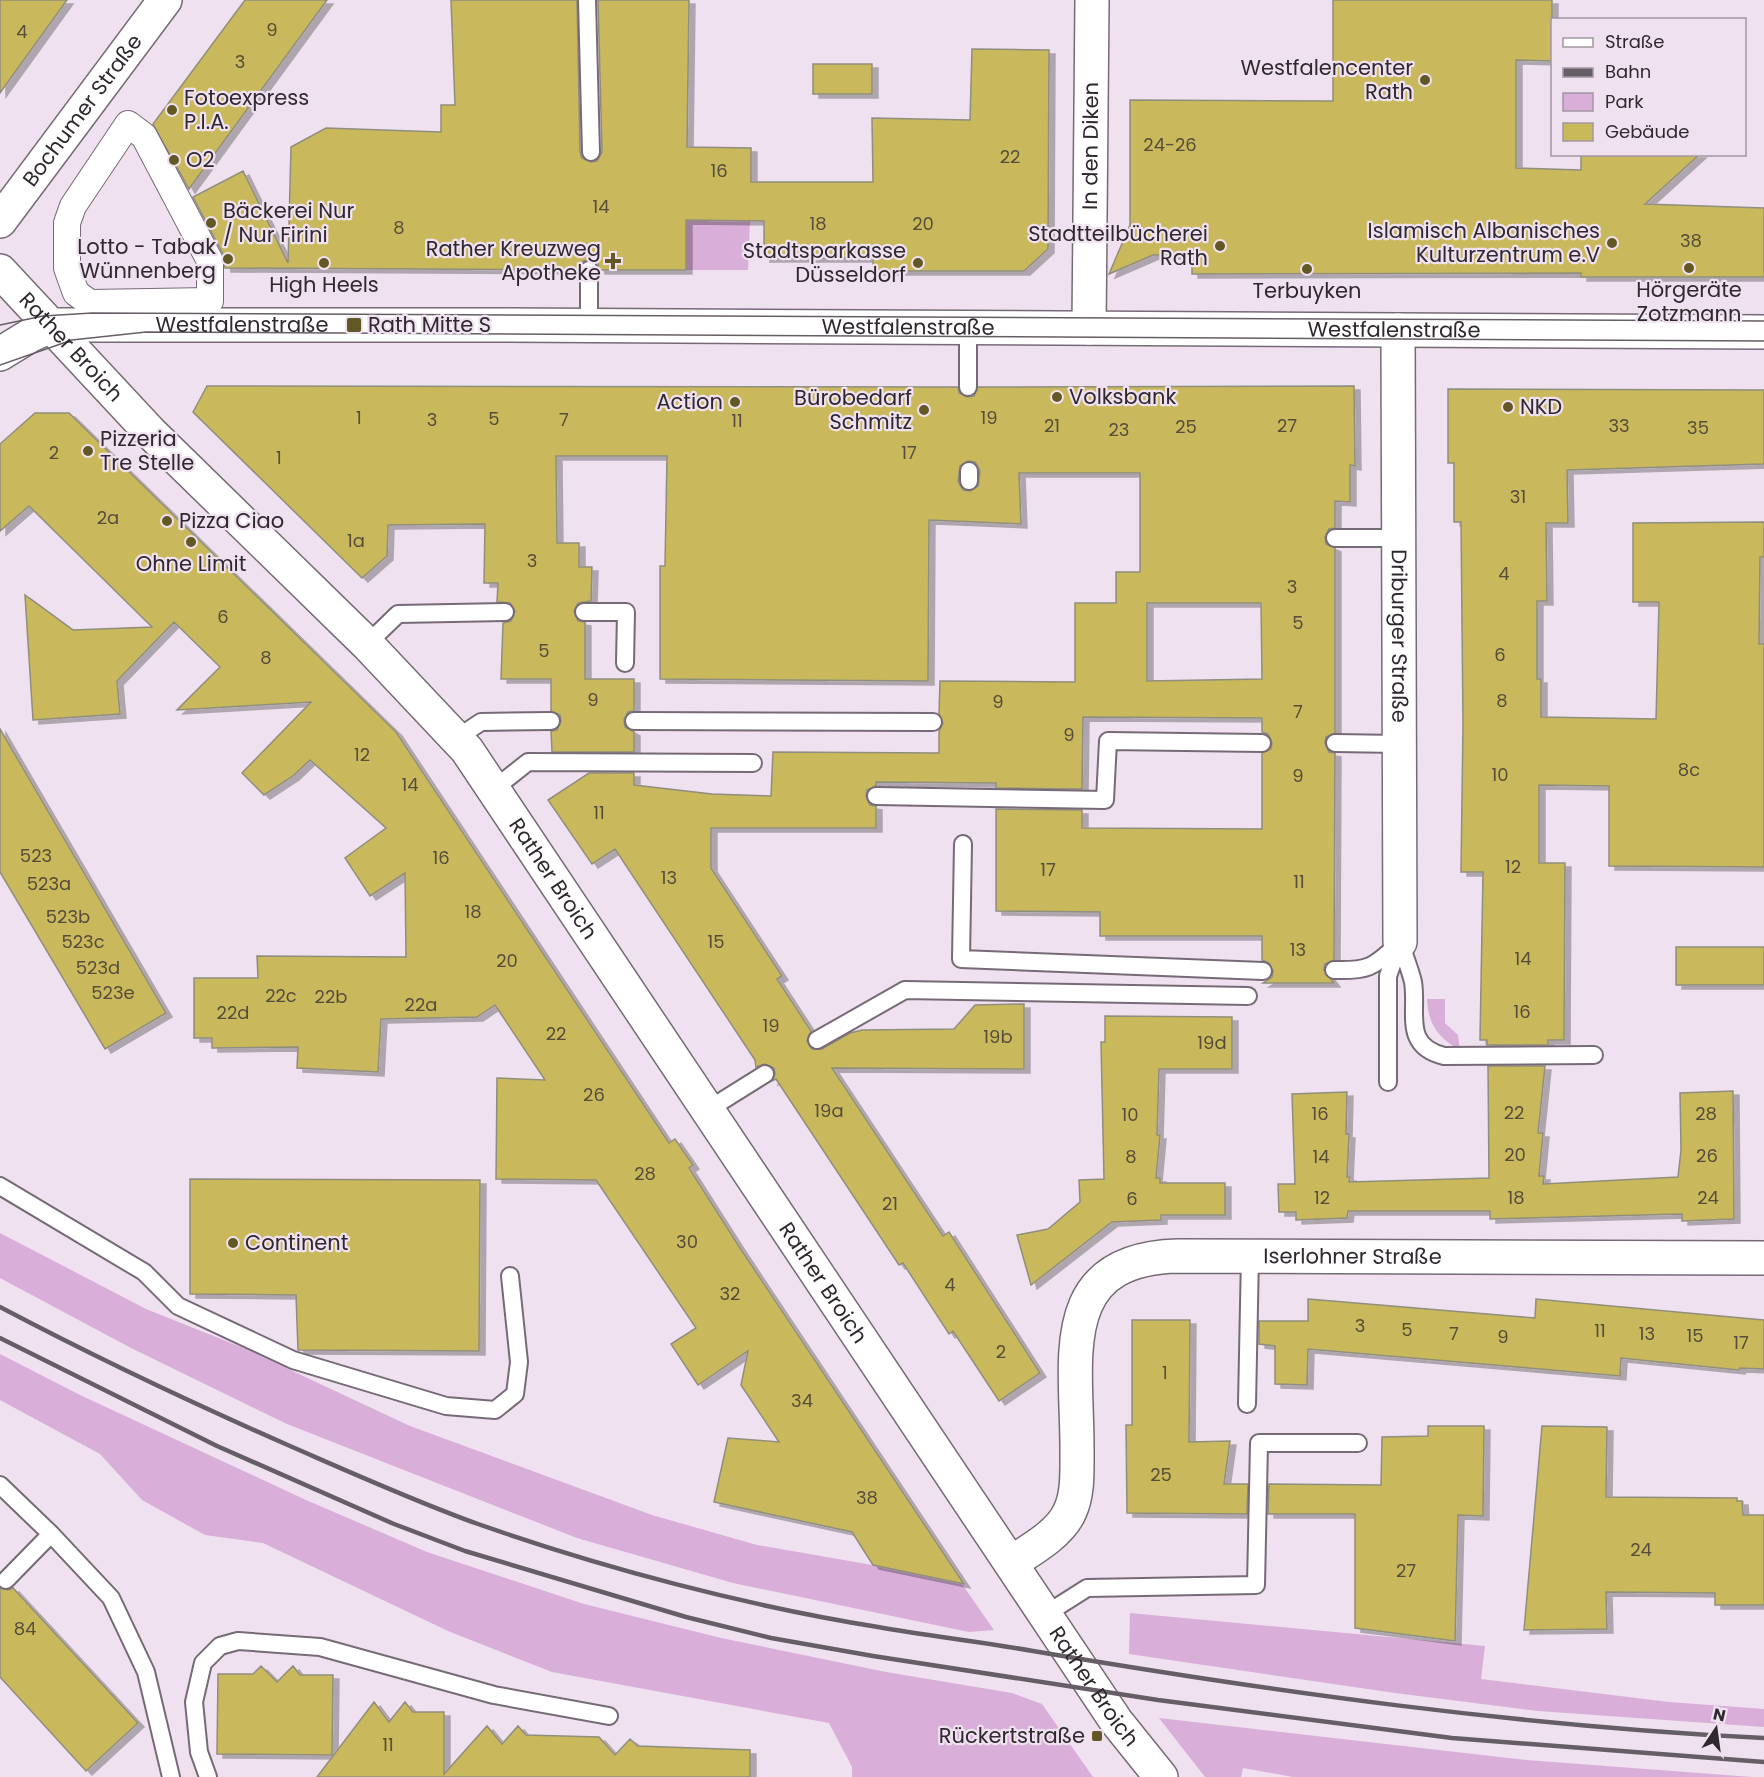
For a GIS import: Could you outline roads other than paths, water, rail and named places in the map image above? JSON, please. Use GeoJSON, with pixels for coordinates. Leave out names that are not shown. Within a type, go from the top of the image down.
{"type":"FeatureCollection","features":[{"type":"Feature","properties":{"kind":"street","name":"Bochumer Straße"},"geometry":{"type":"LineString","coordinates":[[0,221],[165,0]]}},
{"type":"Feature","properties":{"kind":"street","name":"In den Diken"},"geometry":{"type":"LineString","coordinates":[[1089,328],[1092,0]]}},
{"type":"Feature","properties":{"kind":"street"},"geometry":{"type":"LineString","coordinates":[[128,124],[144,136],[210,261],[210,301],[90,303],[75,292],[67,268],[67,223],[73,206],[128,124]]}},
{"type":"Feature","properties":{"kind":"street","name":"Rather Broich"},"geometry":{"type":"LineString","coordinates":[[0,271],[151,433],[367,644],[457,738],[494,789],[709,1109],[1116,1721],[1161,1777]]}},
{"type":"Feature","properties":{"kind":"street","name":"Westfalenstraße"},"geometry":{"type":"LineString","coordinates":[[52,325],[1764,332]]}},
{"type":"Feature","properties":{"kind":"street"},"geometry":{"type":"LineString","coordinates":[[0,354],[31,334],[52,325]]}},
{"type":"Feature","properties":{"kind":"street","name":"Driburger Straße"},"geometry":{"type":"LineString","coordinates":[[1398,330],[1400,942]]}},
{"type":"Feature","properties":{"kind":"street","name":"Iserlohner Straße"},"geometry":{"type":"LineString","coordinates":[[1012,1562],[1035,1548],[1070,1513],[1076,1477],[1076,1362],[1082,1309],[1092,1291],[1106,1276],[1127,1264],[1162,1256],[1764,1258]]}},
{"type":"Feature","properties":{"kind":"lane"},"geometry":{"type":"LineString","coordinates":[[587,0],[591,152]]}},
{"type":"Feature","properties":{"kind":"lane"},"geometry":{"type":"LineString","coordinates":[[588,326],[589,270]]}},
{"type":"Feature","properties":{"kind":"lane"},"geometry":{"type":"LineString","coordinates":[[968,327],[968,387]]}},
{"type":"Feature","properties":{"kind":"lane"},"geometry":{"type":"LineString","coordinates":[[1335,538],[1398,538]]}},
{"type":"Feature","properties":{"kind":"lane"},"geometry":{"type":"LineString","coordinates":[[367,644],[398,614],[505,612]]}},
{"type":"Feature","properties":{"kind":"lane"},"geometry":{"type":"LineString","coordinates":[[584,612],[626,612],[625,663]]}},
{"type":"Feature","properties":{"kind":"lane"},"geometry":{"type":"LineString","coordinates":[[634,721],[933,722]]}},
{"type":"Feature","properties":{"kind":"lane"},"geometry":{"type":"LineString","coordinates":[[457,738],[482,722],[551,722]]}},
{"type":"Feature","properties":{"kind":"lane"},"geometry":{"type":"LineString","coordinates":[[876,796],[1105,800],[1108,741],[1262,743]]}},
{"type":"Feature","properties":{"kind":"lane"},"geometry":{"type":"LineString","coordinates":[[1335,743],[1399,744]]}},
{"type":"Feature","properties":{"kind":"lane"},"geometry":{"type":"LineString","coordinates":[[494,789],[528,762],[753,763]]}},
{"type":"Feature","properties":{"kind":"lane"},"geometry":{"type":"LineString","coordinates":[[963,844],[961,959],[1263,971]]}},
{"type":"Feature","properties":{"kind":"lane"},"geometry":{"type":"LineString","coordinates":[[1334,970],[1360,971],[1381,959],[1400,942]]}},
{"type":"Feature","properties":{"kind":"lane"},"geometry":{"type":"LineString","coordinates":[[1400,942],[1413,983],[1413,1024],[1426,1049],[1444,1056],[1594,1055]]}},
{"type":"Feature","properties":{"kind":"lane"},"geometry":{"type":"LineString","coordinates":[[1388,1082],[1388,976],[1400,942]]}},
{"type":"Feature","properties":{"kind":"lane"},"geometry":{"type":"LineString","coordinates":[[817,1040],[905,990],[1248,996]]}},
{"type":"Feature","properties":{"kind":"lane"},"geometry":{"type":"LineString","coordinates":[[709,1109],[765,1074]]}},
{"type":"Feature","properties":{"kind":"lane"},"geometry":{"type":"LineString","coordinates":[[0,1186],[144,1272],[178,1306],[293,1360],[446,1406],[495,1410],[515,1394],[519,1362],[510,1276]]}},
{"type":"Feature","properties":{"kind":"lane"},"geometry":{"type":"LineString","coordinates":[[1247,1404],[1250,1256]]}},
{"type":"Feature","properties":{"kind":"lane"},"geometry":{"type":"LineString","coordinates":[[1046,1614],[1087,1588],[1256,1585],[1259,1443],[1358,1443]]}},
{"type":"Feature","properties":{"kind":"lane"},"geometry":{"type":"LineString","coordinates":[[0,1485],[51,1534],[111,1599],[146,1672],[171,1777]]}},
{"type":"Feature","properties":{"kind":"lane"},"geometry":{"type":"LineString","coordinates":[[6,1580],[51,1534]]}},
{"type":"Feature","properties":{"kind":"lane"},"geometry":{"type":"LineString","coordinates":[[208,1777],[199,1752],[194,1702],[203,1663],[220,1646],[238,1641],[320,1647],[494,1695],[609,1716]]}},
{"type":"Feature","properties":{"kind":"tram line"},"geometry":{"type":"LineString","coordinates":[[0,325],[43,316],[92,313],[1764,321]]}},
{"type":"Feature","properties":{"kind":"tram line"},"geometry":{"type":"LineString","coordinates":[[0,365],[72,340],[146,332],[1764,341]]}},
{"type":"Feature","properties":{"kind":"railway"},"geometry":{"type":"LineString","coordinates":[[0,1307],[108,1362],[217,1413],[430,1506],[575,1556],[727,1597],[878,1627],[1306,1693],[1580,1725],[1764,1738]]}},
{"type":"Feature","properties":{"kind":"railway"},"geometry":{"type":"LineString","coordinates":[[0,1338],[217,1446],[394,1524],[465,1551],[686,1617],[771,1638],[1158,1700],[1452,1738],[1764,1762]]}},
{"type":"Feature","properties":{"kind":"place","name":"Westfalencenter Rath"},"geometry":{"type":"Point","coordinates":[1425,80]}},
{"type":"Feature","properties":{"kind":"place","name":"Fotoexpress P.I.A."},"geometry":{"type":"Point","coordinates":[172,110]}},
{"type":"Feature","properties":{"kind":"place","name":"O2"},"geometry":{"type":"Point","coordinates":[174,160]}},
{"type":"Feature","properties":{"kind":"place","name":"Bäckerei Nur / Nur Firini"},"geometry":{"type":"Point","coordinates":[211,223]}},
{"type":"Feature","properties":{"kind":"place","name":"Islamisch Albanisches Kulturzentrum e.V"},"geometry":{"type":"Point","coordinates":[1612,243]}},
{"type":"Feature","properties":{"kind":"place","name":"Stadtteilbücherei Rath"},"geometry":{"type":"Point","coordinates":[1220,246]}},
{"type":"Feature","properties":{"kind":"place","name":"Lotto - Tabak Wünnenberg"},"geometry":{"type":"Point","coordinates":[228,259]}},
{"type":"Feature","properties":{"kind":"place","name":"Rather Kreuzweg Apotheke"},"geometry":{"type":"Point","coordinates":[613,261]}},
{"type":"Feature","properties":{"kind":"place","name":"High Heels"},"geometry":{"type":"Point","coordinates":[324,263]}},
{"type":"Feature","properties":{"kind":"place","name":"Stadtsparkasse Düsseldorf"},"geometry":{"type":"Point","coordinates":[918,263]}},
{"type":"Feature","properties":{"kind":"place","name":"Hörgeräte Zotzmann"},"geometry":{"type":"Point","coordinates":[1689,268]}},
{"type":"Feature","properties":{"kind":"place","name":"Terbuyken"},"geometry":{"type":"Point","coordinates":[1307,269]}},
{"type":"Feature","properties":{"kind":"place","name":"Rath Mitte S"},"geometry":{"type":"Point","coordinates":[354,325]}},
{"type":"Feature","properties":{"kind":"place","name":"Volksbank"},"geometry":{"type":"Point","coordinates":[1057,397]}},
{"type":"Feature","properties":{"kind":"place","name":"Action"},"geometry":{"type":"Point","coordinates":[735,402]}},
{"type":"Feature","properties":{"kind":"place","name":"NKD"},"geometry":{"type":"Point","coordinates":[1508,407]}},
{"type":"Feature","properties":{"kind":"place","name":"Bürobedarf Schmitz"},"geometry":{"type":"Point","coordinates":[924,410]}},
{"type":"Feature","properties":{"kind":"place","name":"Pizzeria Tre Stelle"},"geometry":{"type":"Point","coordinates":[88,451]}},
{"type":"Feature","properties":{"kind":"place","name":"Pizza Ciao"},"geometry":{"type":"Point","coordinates":[167,521]}},
{"type":"Feature","properties":{"kind":"place","name":"Ohne Limit"},"geometry":{"type":"Point","coordinates":[191,542]}},
{"type":"Feature","properties":{"kind":"place","name":"Continent"},"geometry":{"type":"Point","coordinates":[233,1243]}},
{"type":"Feature","properties":{"kind":"place","name":"Rückertstraße"},"geometry":{"type":"Point","coordinates":[1097,1736]}}]}
